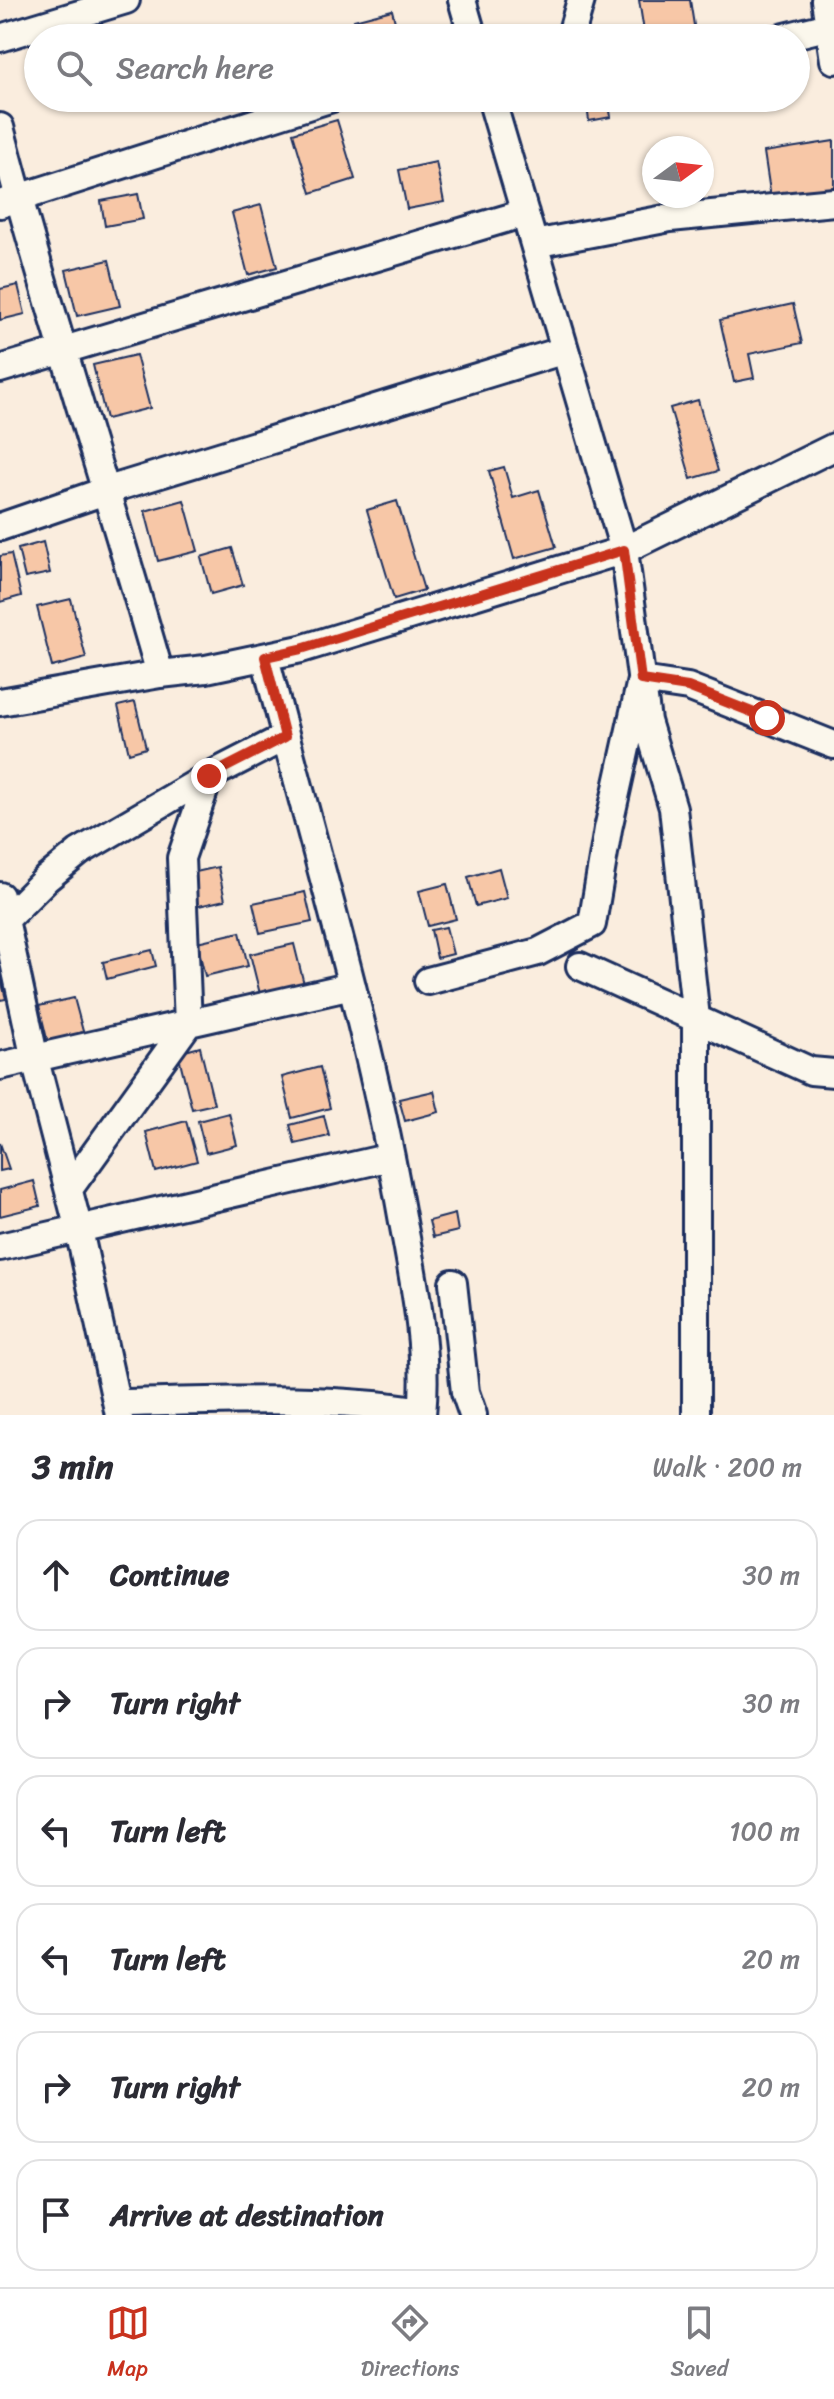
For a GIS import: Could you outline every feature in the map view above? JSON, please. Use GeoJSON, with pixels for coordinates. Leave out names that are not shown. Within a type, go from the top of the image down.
{"type":"FeatureCollection","features":[{"type":"Feature","properties":{"kind":"street"},"geometry":{"type":"LineString","coordinates":[[46,24],[126,0]]}},
{"type":"Feature","properties":{"kind":"street"},"geometry":{"type":"LineString","coordinates":[[462,0],[469,24]]}},
{"type":"Feature","properties":{"kind":"street"},"geometry":{"type":"LineString","coordinates":[[573,24],[581,0]]}},
{"type":"Feature","properties":{"kind":"street"},"geometry":{"type":"LineString","coordinates":[[810,25],[829,17],[834,60]]}},
{"type":"Feature","properties":{"kind":"street"},"geometry":{"type":"LineString","coordinates":[[0,38],[24,31]]}},
{"type":"Feature","properties":{"kind":"street"},"geometry":{"type":"LineString","coordinates":[[9,201],[288,112]]}},
{"type":"Feature","properties":{"kind":"street"},"geometry":{"type":"LineString","coordinates":[[495,112],[624,550],[647,721],[673,808],[696,1018],[696,1415]]}},
{"type":"Feature","properties":{"kind":"street"},"geometry":{"type":"LineString","coordinates":[[0,127],[9,201],[63,351],[108,490],[160,674]]}},
{"type":"Feature","properties":{"kind":"street"},"geometry":{"type":"LineString","coordinates":[[534,244],[670,218],[834,202]]}},
{"type":"Feature","properties":{"kind":"street"},"geometry":{"type":"LineString","coordinates":[[0,369],[525,213]]}},
{"type":"Feature","properties":{"kind":"street"},"geometry":{"type":"LineString","coordinates":[[0,527],[108,490],[565,350]]}},
{"type":"Feature","properties":{"kind":"street"},"geometry":{"type":"LineString","coordinates":[[0,702],[206,669],[301,649],[624,550],[834,447]]}},
{"type":"Feature","properties":{"kind":"street"},"geometry":{"type":"LineString","coordinates":[[265,657],[352,986],[391,1157],[422,1332],[422,1413],[369,1403],[328,1400],[118,1409],[79,1230],[35,1060],[3,908],[79,852],[209,776],[285,737]]}},
{"type":"Feature","properties":{"kind":"street"},"geometry":{"type":"LineString","coordinates":[[641,680],[688,687],[834,745]]}},
{"type":"Feature","properties":{"kind":"street"},"geometry":{"type":"LineString","coordinates":[[428,981],[538,952],[592,924],[608,829],[641,680]]}},
{"type":"Feature","properties":{"kind":"street"},"geometry":{"type":"LineString","coordinates":[[69,1189],[188,1024],[181,858],[209,776]]}},
{"type":"Feature","properties":{"kind":"street"},"geometry":{"type":"LineString","coordinates":[[580,966],[811,1071],[834,1073]]}},
{"type":"Feature","properties":{"kind":"street"},"geometry":{"type":"LineString","coordinates":[[0,1066],[352,986]]}},
{"type":"Feature","properties":{"kind":"street"},"geometry":{"type":"LineString","coordinates":[[0,1247],[391,1157]]}},
{"type":"Feature","properties":{"kind":"street"},"geometry":{"type":"LineString","coordinates":[[453,1283],[465,1392],[473,1415]]}},
{"type":"Feature","properties":{"kind":"building"},"geometry":{"type":"Polygon","coordinates":[[[639,0],[690,0],[694,24],[643,24],[639,0]]]}},
{"type":"Feature","properties":{"kind":"building"},"geometry":{"type":"Polygon","coordinates":[[[392,10],[396,24],[355,24],[354,20],[392,10]]]}},
{"type":"Feature","properties":{"kind":"building"},"geometry":{"type":"Polygon","coordinates":[[[588,112],[610,112],[611,117],[589,121],[588,112]]]}},
{"type":"Feature","properties":{"kind":"building"},"geometry":{"type":"Polygon","coordinates":[[[337,120],[355,179],[311,193],[293,133],[337,120]]]}},
{"type":"Feature","properties":{"kind":"building"},"geometry":{"type":"Polygon","coordinates":[[[834,141],[834,189],[771,198],[764,152],[834,141]]]}},
{"type":"Feature","properties":{"kind":"building"},"geometry":{"type":"Polygon","coordinates":[[[436,162],[444,202],[407,209],[399,170],[436,162]]]}},
{"type":"Feature","properties":{"kind":"building"},"geometry":{"type":"Polygon","coordinates":[[[138,194],[143,219],[105,226],[101,201],[138,194]]]}},
{"type":"Feature","properties":{"kind":"building"},"geometry":{"type":"Polygon","coordinates":[[[261,205],[277,267],[248,275],[232,213],[261,205]]]}},
{"type":"Feature","properties":{"kind":"building"},"geometry":{"type":"Polygon","coordinates":[[[109,260],[120,306],[77,316],[66,270],[109,260]]]}},
{"type":"Feature","properties":{"kind":"building"},"geometry":{"type":"Polygon","coordinates":[[[18,285],[25,314],[0,320],[0,289],[18,285]]]}},
{"type":"Feature","properties":{"kind":"building"},"geometry":{"type":"Polygon","coordinates":[[[793,304],[802,343],[749,354],[754,378],[734,382],[720,320],[793,304]]]}},
{"type":"Feature","properties":{"kind":"building"},"geometry":{"type":"Polygon","coordinates":[[[136,355],[150,408],[106,419],[93,365],[136,355]]]}},
{"type":"Feature","properties":{"kind":"building"},"geometry":{"type":"Polygon","coordinates":[[[698,400],[718,471],[691,479],[670,408],[698,400]]]}},
{"type":"Feature","properties":{"kind":"building"},"geometry":{"type":"Polygon","coordinates":[[[504,467],[513,498],[539,490],[556,547],[514,559],[489,471],[504,467]]]}},
{"type":"Feature","properties":{"kind":"building"},"geometry":{"type":"Polygon","coordinates":[[[184,500],[198,551],[158,561],[145,511],[184,500]]]}},
{"type":"Feature","properties":{"kind":"building"},"geometry":{"type":"Polygon","coordinates":[[[397,501],[424,590],[394,599],[367,510],[397,501]]]}},
{"type":"Feature","properties":{"kind":"building"},"geometry":{"type":"Polygon","coordinates":[[[43,542],[50,573],[25,578],[18,549],[43,542]]]}},
{"type":"Feature","properties":{"kind":"building"},"geometry":{"type":"Polygon","coordinates":[[[232,548],[243,585],[211,594],[201,557],[232,548]]]}},
{"type":"Feature","properties":{"kind":"building"},"geometry":{"type":"Polygon","coordinates":[[[11,554],[21,596],[0,602],[0,556],[11,554]]]}},
{"type":"Feature","properties":{"kind":"building"},"geometry":{"type":"Polygon","coordinates":[[[71,599],[86,658],[52,667],[37,607],[71,599]]]}},
{"type":"Feature","properties":{"kind":"building"},"geometry":{"type":"Polygon","coordinates":[[[135,702],[146,748],[129,753],[118,706],[135,702]]]}},
{"type":"Feature","properties":{"kind":"building"},"geometry":{"type":"Polygon","coordinates":[[[218,867],[225,900],[194,907],[187,874],[218,867]]]}},
{"type":"Feature","properties":{"kind":"building"},"geometry":{"type":"Polygon","coordinates":[[[499,868],[507,898],[476,906],[468,877],[499,868]]]}},
{"type":"Feature","properties":{"kind":"building"},"geometry":{"type":"Polygon","coordinates":[[[447,884],[456,919],[428,926],[419,891],[447,884]]]}},
{"type":"Feature","properties":{"kind":"building"},"geometry":{"type":"Polygon","coordinates":[[[305,892],[312,922],[260,933],[253,903],[305,892]]]}},
{"type":"Feature","properties":{"kind":"building"},"geometry":{"type":"Polygon","coordinates":[[[446,927],[453,954],[437,958],[431,930],[446,927]]]}},
{"type":"Feature","properties":{"kind":"building"},"geometry":{"type":"Polygon","coordinates":[[[240,932],[248,966],[205,976],[197,942],[240,932]]]}},
{"type":"Feature","properties":{"kind":"building"},"geometry":{"type":"Polygon","coordinates":[[[294,944],[304,984],[260,994],[250,954],[294,944]]]}},
{"type":"Feature","properties":{"kind":"building"},"geometry":{"type":"Polygon","coordinates":[[[152,950],[156,966],[107,979],[103,962],[152,950]]]}},
{"type":"Feature","properties":{"kind":"building"},"geometry":{"type":"Polygon","coordinates":[[[0,976],[6,999],[0,1000],[0,976]]]}},
{"type":"Feature","properties":{"kind":"building"},"geometry":{"type":"Polygon","coordinates":[[[74,998],[84,1035],[48,1043],[39,1006],[74,998]]]}},
{"type":"Feature","properties":{"kind":"building"},"geometry":{"type":"Polygon","coordinates":[[[200,1047],[214,1104],[192,1109],[178,1053],[200,1047]]]}},
{"type":"Feature","properties":{"kind":"building"},"geometry":{"type":"Polygon","coordinates":[[[320,1067],[330,1108],[292,1118],[282,1077],[320,1067]]]}},
{"type":"Feature","properties":{"kind":"building"},"geometry":{"type":"Polygon","coordinates":[[[434,1091],[439,1112],[405,1121],[399,1099],[434,1091]]]}},
{"type":"Feature","properties":{"kind":"building"},"geometry":{"type":"Polygon","coordinates":[[[229,1113],[237,1145],[206,1153],[198,1121],[229,1113]]]}},
{"type":"Feature","properties":{"kind":"building"},"geometry":{"type":"Polygon","coordinates":[[[324,1116],[329,1136],[295,1144],[290,1125],[324,1116]]]}},
{"type":"Feature","properties":{"kind":"building"},"geometry":{"type":"Polygon","coordinates":[[[186,1121],[197,1161],[156,1172],[146,1132],[186,1121]]]}},
{"type":"Feature","properties":{"kind":"building"},"geometry":{"type":"Polygon","coordinates":[[[0,1143],[9,1169],[0,1171],[0,1143]]]}},
{"type":"Feature","properties":{"kind":"building"},"geometry":{"type":"Polygon","coordinates":[[[34,1181],[40,1206],[0,1216],[0,1190],[34,1181]]]}},
{"type":"Feature","properties":{"kind":"building"},"geometry":{"type":"Polygon","coordinates":[[[455,1214],[458,1231],[433,1237],[429,1221],[455,1214]]]}},
{"type":"Feature","properties":{"kind":"route"},"geometry":{"type":"LineString","coordinates":[[209,776],[285,737],[265,657],[301,649],[624,550],[641,680],[688,687],[767,718]]}}]}
